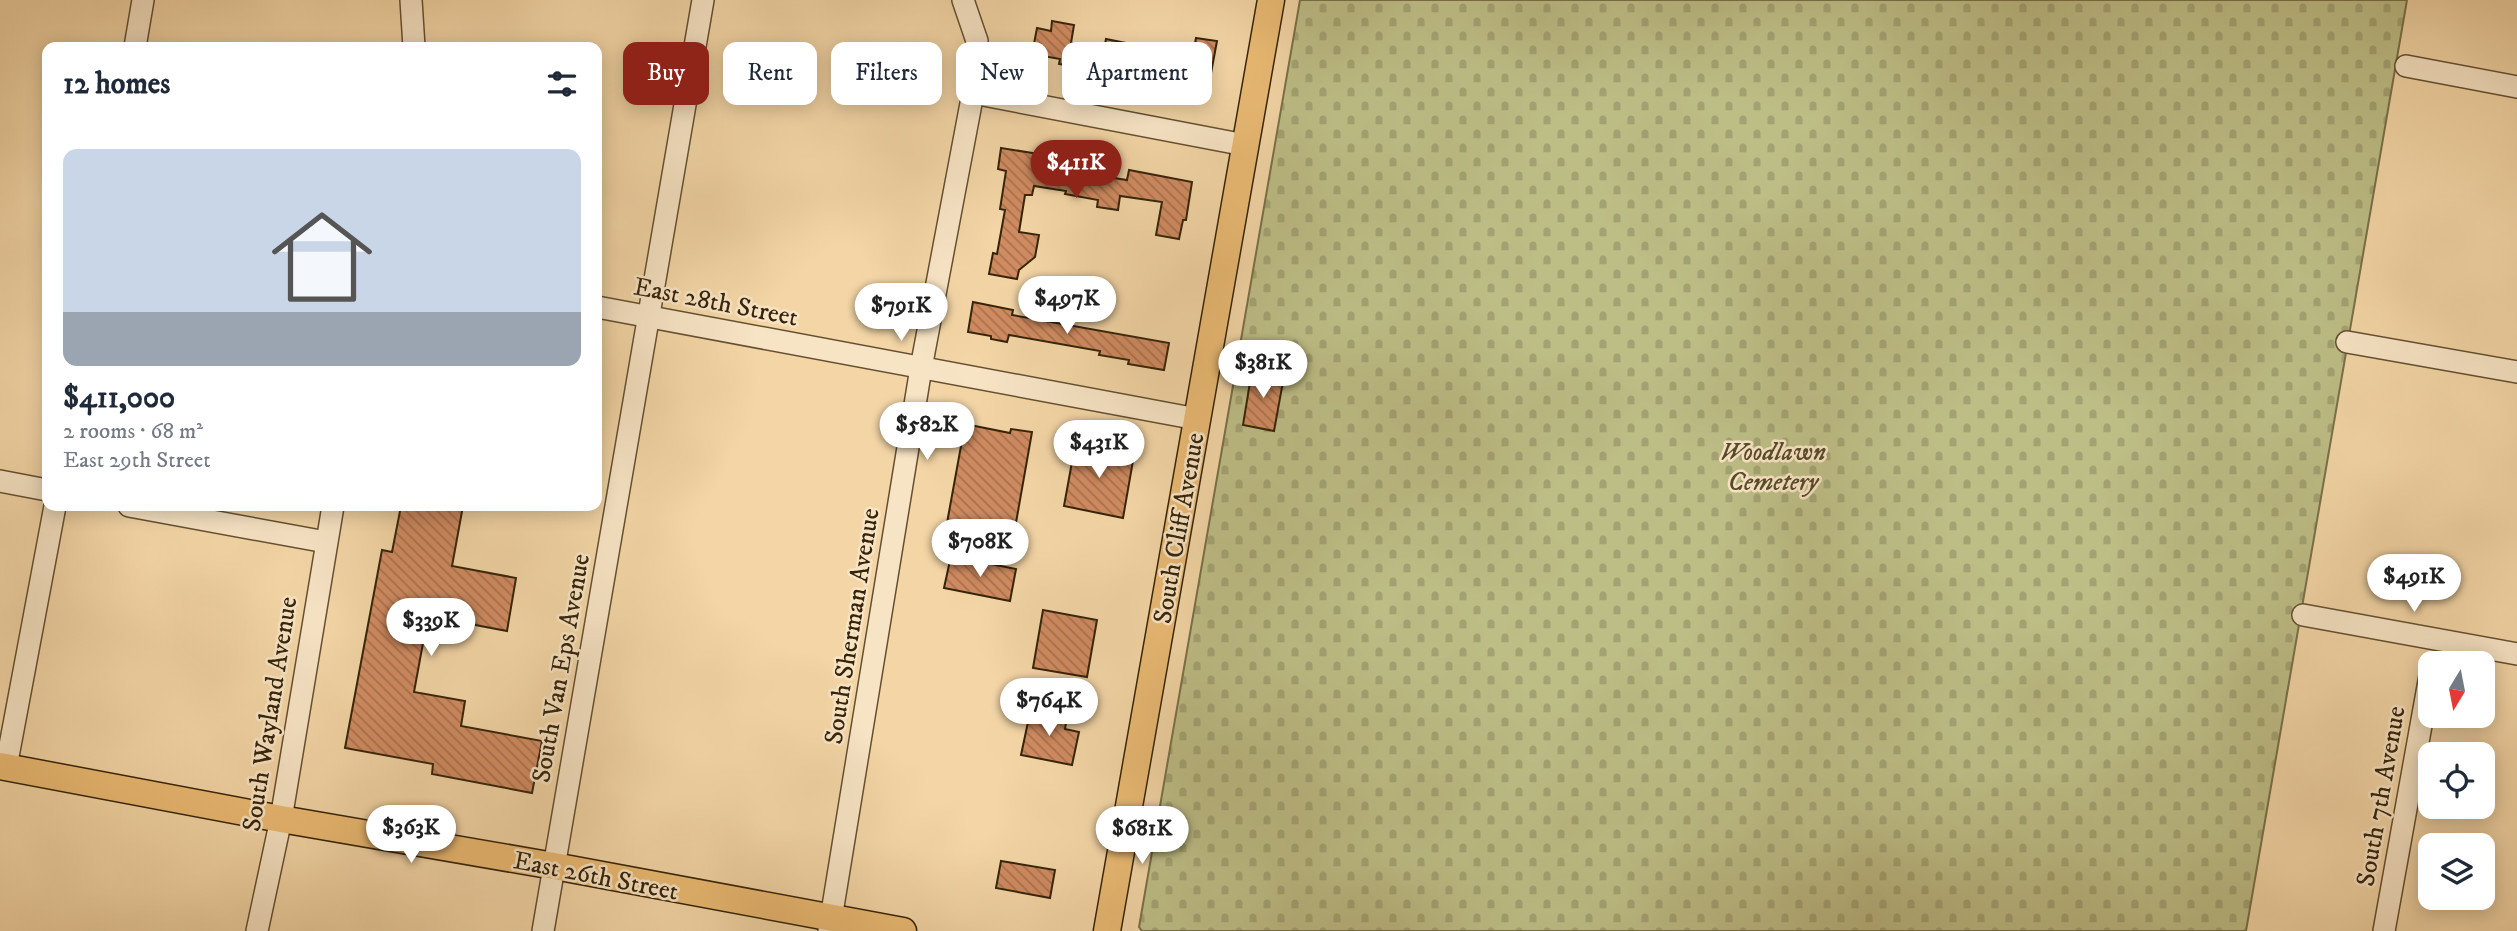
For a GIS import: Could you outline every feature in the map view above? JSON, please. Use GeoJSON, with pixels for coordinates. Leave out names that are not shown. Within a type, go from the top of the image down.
{"type":"FeatureCollection","features":[{"type":"Feature","properties":{"kind":"main road","name":"South Cliff Avenue"},"geometry":{"type":"LineString","coordinates":[[1107,931],[1270,0]]}},
{"type":"Feature","properties":{"kind":"main road","name":"East 26th Street"},"geometry":{"type":"LineString","coordinates":[[3,766],[281,819],[554,866],[830,925],[903,931]]}},
{"type":"Feature","properties":{"kind":"street"},"geometry":{"type":"LineString","coordinates":[[136,42],[143,0]]}},
{"type":"Feature","properties":{"kind":"street"},"geometry":{"type":"LineString","coordinates":[[411,0],[414,42]]}},
{"type":"Feature","properties":{"kind":"street","name":"South Van Eps Avenue"},"geometry":{"type":"LineString","coordinates":[[543,931],[703,0]]}},
{"type":"Feature","properties":{"kind":"street","name":"South Sherman Avenue"},"geometry":{"type":"LineString","coordinates":[[963,0],[977,42]]}},
{"type":"Feature","properties":{"kind":"street"},"geometry":{"type":"LineString","coordinates":[[2406,66],[2517,87]]}},
{"type":"Feature","properties":{"kind":"street","name":"South Sherman Avenue"},"geometry":{"type":"LineString","coordinates":[[830,925],[921,368],[971,105]]}},
{"type":"Feature","properties":{"kind":"street"},"geometry":{"type":"LineString","coordinates":[[1036,105],[1245,145]]}},
{"type":"Feature","properties":{"kind":"street","name":"East 28th Street"},"geometry":{"type":"LineString","coordinates":[[602,308],[1198,419]]}},
{"type":"Feature","properties":{"kind":"street"},"geometry":{"type":"LineString","coordinates":[[2347,342],[2517,372]]}},
{"type":"Feature","properties":{"kind":"street"},"geometry":{"type":"LineString","coordinates":[[0,481],[42,489]]}},
{"type":"Feature","properties":{"kind":"street"},"geometry":{"type":"LineString","coordinates":[[3,766],[54,511]]}},
{"type":"Feature","properties":{"kind":"street"},"geometry":{"type":"LineString","coordinates":[[156,511],[326,542]]}},
{"type":"Feature","properties":{"kind":"street","name":"South Wayland Avenue"},"geometry":{"type":"LineString","coordinates":[[257,931],[281,819],[332,511]]}},
{"type":"Feature","properties":{"kind":"street"},"geometry":{"type":"LineString","coordinates":[[2303,615],[2517,654]]}},
{"type":"Feature","properties":{"kind":"street"},"geometry":{"type":"LineString","coordinates":[[2434,651],[2436,639]]}},
{"type":"Feature","properties":{"kind":"street","name":"South 7th Avenue"},"geometry":{"type":"LineString","coordinates":[[2384,931],[2421,728]]}},
{"type":"Feature","properties":{"kind":"green space","name":"Woodlawn Cemetery"},"geometry":{"type":"Polygon","coordinates":[[[1300,0],[2407,0],[2246,931],[1142,931],[1139,927],[1300,0]]]}},
{"type":"Feature","properties":{"kind":"building"},"geometry":{"type":"Polygon","coordinates":[[[1052,21],[1074,25],[1071,42],[1062,42],[1062,64],[1059,64],[1060,59],[1048,57],[1048,42],[1034,42],[1037,28],[1051,31],[1052,21]]]}},
{"type":"Feature","properties":{"kind":"building"},"geometry":{"type":"Polygon","coordinates":[[[1196,38],[1217,41],[1212,68],[1212,42],[1195,42],[1196,38]]]}},
{"type":"Feature","properties":{"kind":"building"},"geometry":{"type":"Polygon","coordinates":[[[1001,148],[1039,154],[1038,160],[1072,165],[1073,161],[1097,165],[1095,175],[1127,180],[1129,170],[1192,182],[1186,220],[1183,220],[1179,239],[1156,235],[1162,202],[1120,196],[1118,210],[1097,207],[1098,200],[1034,186],[1032,195],[1025,195],[1019,232],[1039,235],[1035,257],[1019,270],[1017,279],[989,274],[993,253],[997,254],[1005,210],[1000,209],[1006,171],[998,169],[1001,148]]]}},
{"type":"Feature","properties":{"kind":"building"},"geometry":{"type":"Polygon","coordinates":[[[973,302],[1013,310],[1012,315],[1169,343],[1164,370],[1128,364],[1129,360],[1099,355],[1100,351],[1009,335],[1007,342],[968,332],[973,302]]]}},
{"type":"Feature","properties":{"kind":"building"},"geometry":{"type":"Polygon","coordinates":[[[1252,370],[1284,376],[1274,431],[1243,425],[1252,370]]]}},
{"type":"Feature","properties":{"kind":"building"},"geometry":{"type":"Polygon","coordinates":[[[965,424],[1010,433],[1011,429],[1032,432],[1014,534],[947,523],[965,424]]]}},
{"type":"Feature","properties":{"kind":"building"},"geometry":{"type":"Polygon","coordinates":[[[1076,440],[1097,443],[1096,448],[1134,455],[1123,518],[1064,506],[1076,440]]]}},
{"type":"Feature","properties":{"kind":"building"},"geometry":{"type":"Polygon","coordinates":[[[400,511],[462,511],[452,566],[516,578],[507,631],[428,616],[414,692],[465,701],[461,726],[542,741],[532,793],[432,774],[433,764],[345,748],[382,550],[392,552],[400,511]]]}},
{"type":"Feature","properties":{"kind":"building"},"geometry":{"type":"Polygon","coordinates":[[[951,556],[1016,569],[1010,601],[944,588],[951,556]]]}},
{"type":"Feature","properties":{"kind":"building"},"geometry":{"type":"Polygon","coordinates":[[[1043,610],[1097,620],[1087,677],[1033,668],[1043,610]]]}},
{"type":"Feature","properties":{"kind":"building"},"geometry":{"type":"Polygon","coordinates":[[[1031,708],[1067,716],[1065,729],[1079,732],[1072,765],[1021,755],[1031,708]]]}},
{"type":"Feature","properties":{"kind":"building"},"geometry":{"type":"Polygon","coordinates":[[[1001,861],[1055,870],[1050,898],[996,888],[1001,861]]]}}]}
